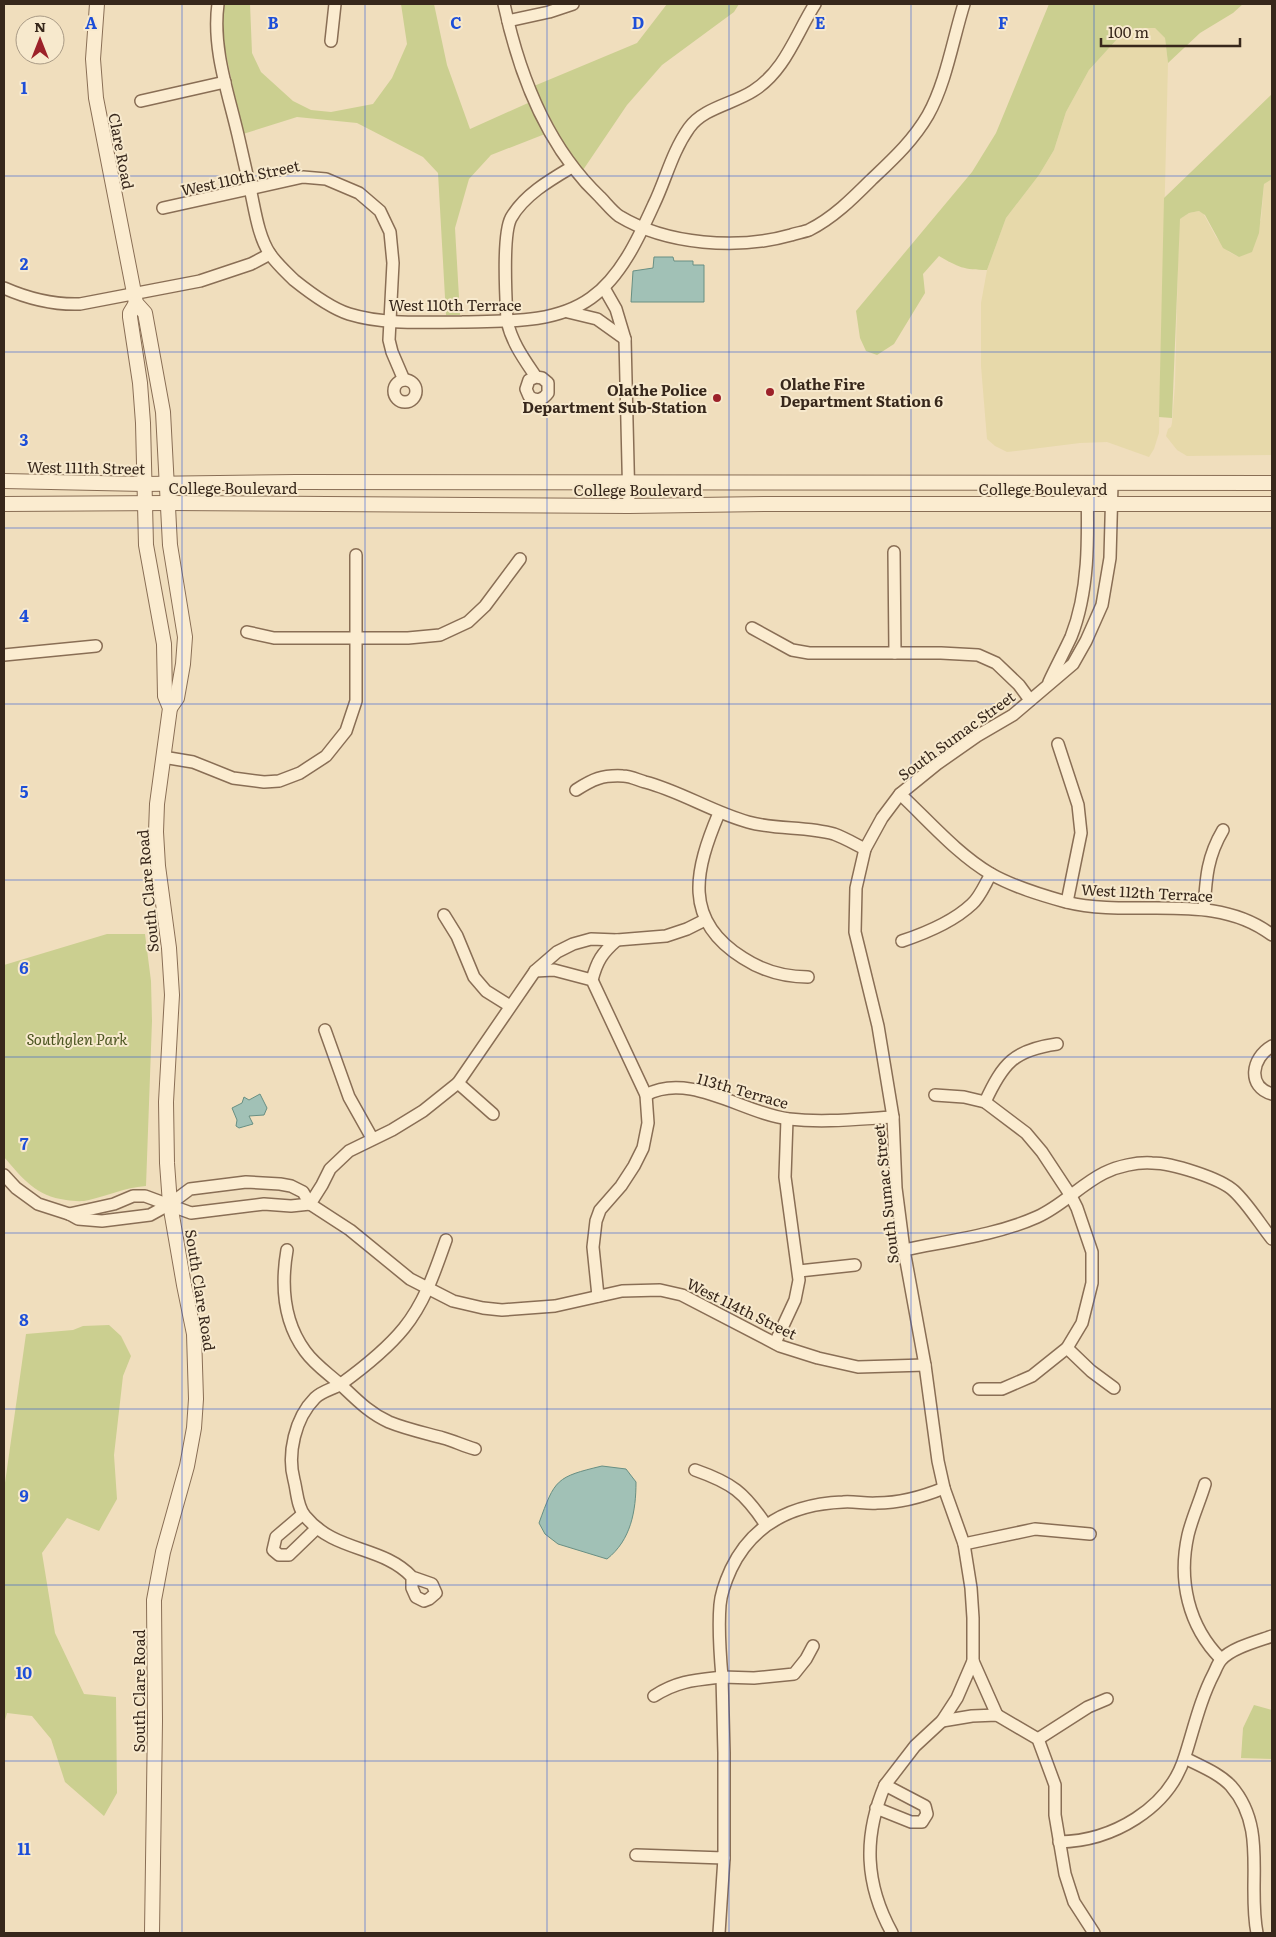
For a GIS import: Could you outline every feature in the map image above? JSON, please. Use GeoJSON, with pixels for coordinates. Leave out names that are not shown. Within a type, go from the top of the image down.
{"type":"FeatureCollection","features":[{"type":"Feature","properties":{"kind":"street","name":"Clare Road"},"geometry":{"type":"LineString","coordinates":[[97,4],[94,59],[96,98],[135,298],[145,313],[163,412],[167,484]]}},
{"type":"Feature","properties":{"kind":"street"},"geometry":{"type":"LineString","coordinates":[[4,288],[37,300],[66,304],[135,298],[250,264],[270,254],[256,217],[225,82],[216,22],[218,4]]}},
{"type":"Feature","properties":{"kind":"street"},"geometry":{"type":"LineString","coordinates":[[331,41],[335,4]]}},
{"type":"Feature","properties":{"kind":"street"},"geometry":{"type":"LineString","coordinates":[[504,4],[519,61],[534,100],[547,126],[572,167],[618,215],[642,227],[693,242],[731,243],[769,241],[808,230],[841,209],[907,146],[928,115],[942,79],[964,4]]}},
{"type":"Feature","properties":{"kind":"street"},"geometry":{"type":"LineString","coordinates":[[508,22],[573,4]]}},
{"type":"Feature","properties":{"kind":"street","name":"West 110th Terrace"},"geometry":{"type":"LineString","coordinates":[[270,254],[308,292],[348,314],[390,321],[507,321],[568,312],[604,288],[622,268],[654,204],[675,150],[691,125],[719,106],[752,91],[781,66],[815,4]]}},
{"type":"Feature","properties":{"kind":"street"},"geometry":{"type":"LineString","coordinates":[[141,101],[225,82]]}},
{"type":"Feature","properties":{"kind":"street"},"geometry":{"type":"LineString","coordinates":[[536,377],[517,348],[507,321],[506,246],[510,220],[526,199],[551,179],[572,167]]}},
{"type":"Feature","properties":{"kind":"street","name":"West 110th Street"},"geometry":{"type":"LineString","coordinates":[[164,208],[303,177],[326,179],[359,193],[380,211],[390,232],[393,263],[389,340],[404,380]]}},
{"type":"Feature","properties":{"kind":"street"},"geometry":{"type":"LineString","coordinates":[[604,288],[616,309],[625,339],[629,506]]}},
{"type":"Feature","properties":{"kind":"street","name":"Clare Road"},"geometry":{"type":"LineString","coordinates":[[135,298],[130,317],[140,383],[144,484]]}},
{"type":"Feature","properties":{"kind":"street"},"geometry":{"type":"LineString","coordinates":[[568,312],[597,319],[625,339]]}},
{"type":"Feature","properties":{"kind":"street","name":"West 111th Street"},"geometry":{"type":"LineString","coordinates":[[4,481],[167,484]]}},
{"type":"Feature","properties":{"kind":"street","name":"College Boulevard"},"geometry":{"type":"LineString","coordinates":[[167,484],[296,482],[1272,483]]}},
{"type":"Feature","properties":{"kind":"street","name":"South Clare Road"},"geometry":{"type":"LineString","coordinates":[[144,484],[146,545],[164,644],[165,696],[170,708]]}},
{"type":"Feature","properties":{"kind":"street","name":"South Clare Road"},"geometry":{"type":"LineString","coordinates":[[152,1933],[155,1721],[154,1600],[163,1552],[187,1466],[194,1428],[196,1399],[194,1334],[170,1204],[167,1162],[166,1102],[172,995],[169,948],[158,866],[156,832],[157,804],[170,708],[177,698],[183,664],[185,637],[172,566],[167,484]]}},
{"type":"Feature","properties":{"kind":"street","name":"South Sumac Street"},"geometry":{"type":"LineString","coordinates":[[1048,684],[1071,636],[1080,604],[1086,570],[1087,484]]}},
{"type":"Feature","properties":{"kind":"street","name":"South Sumac Street"},"geometry":{"type":"LineString","coordinates":[[892,1933],[881,1912],[870,1869],[871,1834],[876,1808],[885,1785],[915,1746],[942,1721],[956,1698],[973,1661],[972,1588],[964,1544],[944,1488],[938,1461],[925,1365],[904,1250],[896,1188],[893,1117],[878,1026],[855,932],[856,888],[866,848],[882,818],[900,794],[937,764],[977,736],[1013,715],[1073,664],[1086,641],[1102,605],[1110,558],[1112,484]]}},
{"type":"Feature","properties":{"kind":"street","name":"College Boulevard"},"geometry":{"type":"LineString","coordinates":[[4,504],[169,503],[629,506],[764,504],[1272,504]]}},
{"type":"Feature","properties":{"kind":"street"},"geometry":{"type":"LineString","coordinates":[[894,552],[895,653]]}},
{"type":"Feature","properties":{"kind":"street"},"geometry":{"type":"LineString","coordinates":[[163,757],[193,762],[247,781],[264,782],[279,781],[300,773],[315,765],[326,756],[346,731],[356,701],[356,555]]}},
{"type":"Feature","properties":{"kind":"street"},"geometry":{"type":"LineString","coordinates":[[247,632],[274,638],[425,638],[440,635],[468,622],[485,606],[520,559]]}},
{"type":"Feature","properties":{"kind":"street"},"geometry":{"type":"LineString","coordinates":[[752,628],[792,650],[809,653],[941,653],[978,655],[996,663],[1019,685],[1030,700]]}},
{"type":"Feature","properties":{"kind":"street"},"geometry":{"type":"LineString","coordinates":[[4,655],[96,646]]}},
{"type":"Feature","properties":{"kind":"street"},"geometry":{"type":"LineString","coordinates":[[1058,744],[1078,805],[1081,833],[1067,902]]}},
{"type":"Feature","properties":{"kind":"street"},"geometry":{"type":"LineString","coordinates":[[576,790],[593,779],[606,776],[624,776],[659,786],[719,813],[749,822],[774,828],[817,831],[835,835],[866,848]]}},
{"type":"Feature","properties":{"kind":"street","name":"West 112th Terrace"},"geometry":{"type":"LineString","coordinates":[[900,794],[963,852],[991,874],[1028,891],[1067,902],[1100,907],[1204,909],[1226,913],[1243,919],[1272,935]]}},
{"type":"Feature","properties":{"kind":"street"},"geometry":{"type":"LineString","coordinates":[[719,813],[701,860],[699,883],[705,920],[716,937],[733,952],[755,966],[789,977],[808,977]]}},
{"type":"Feature","properties":{"kind":"street"},"geometry":{"type":"LineString","coordinates":[[1204,909],[1207,866],[1213,846],[1223,830]]}},
{"type":"Feature","properties":{"kind":"street"},"geometry":{"type":"LineString","coordinates":[[902,941],[918,936],[956,916],[973,903],[991,874]]}},
{"type":"Feature","properties":{"kind":"street"},"geometry":{"type":"LineString","coordinates":[[444,915],[458,936],[474,977],[486,990],[510,1006]]}},
{"type":"Feature","properties":{"kind":"street"},"geometry":{"type":"LineString","coordinates":[[69,1214],[114,1204],[133,1196],[145,1196],[191,1213],[264,1204],[291,1206],[310,1204],[336,1162],[348,1151],[392,1130],[422,1111],[458,1083],[535,971],[557,952],[573,944],[590,939],[617,940],[666,936],[705,920]]}},
{"type":"Feature","properties":{"kind":"street"},"geometry":{"type":"LineString","coordinates":[[598,1296],[593,1247],[596,1221],[600,1210],[621,1186],[634,1166],[643,1148],[648,1123],[646,1094],[592,980],[595,966],[603,952],[617,940]]}},
{"type":"Feature","properties":{"kind":"street"},"geometry":{"type":"LineString","coordinates":[[535,971],[554,970],[592,980]]}},
{"type":"Feature","properties":{"kind":"street"},"geometry":{"type":"LineString","coordinates":[[325,1030],[349,1097],[372,1138]]}},
{"type":"Feature","properties":{"kind":"street"},"geometry":{"type":"LineString","coordinates":[[985,1102],[1003,1070],[1017,1055],[1037,1047],[1057,1044]]}},
{"type":"Feature","properties":{"kind":"street"},"geometry":{"type":"LineString","coordinates":[[1272,1046],[1263,1051],[1257,1059],[1255,1068],[1256,1078],[1261,1087],[1272,1094]]}},
{"type":"Feature","properties":{"kind":"street"},"geometry":{"type":"LineString","coordinates":[[458,1083],[493,1114]]}},
{"type":"Feature","properties":{"kind":"street","name":"113th Terrace"},"geometry":{"type":"LineString","coordinates":[[646,1094],[654,1090],[669,1088],[692,1090],[787,1119],[827,1121],[893,1117]]}},
{"type":"Feature","properties":{"kind":"street"},"geometry":{"type":"LineString","coordinates":[[935,1095],[964,1097],[985,1102],[1026,1133],[1042,1152],[1077,1208],[1092,1252],[1092,1283],[1082,1323],[1066,1348],[1032,1376],[1002,1389],[979,1389]]}},
{"type":"Feature","properties":{"kind":"street"},"geometry":{"type":"LineString","coordinates":[[775,1343],[795,1300],[799,1271],[785,1177],[787,1119]]}},
{"type":"Feature","properties":{"kind":"street"},"geometry":{"type":"LineString","coordinates":[[904,1250],[1010,1228],[1038,1217],[1104,1173],[1133,1164],[1156,1163],[1207,1176],[1222,1183],[1234,1191],[1272,1239]]}},
{"type":"Feature","properties":{"kind":"street","name":"West 114th Street"},"geometry":{"type":"LineString","coordinates":[[4,1175],[16,1188],[38,1204],[69,1214],[78,1219],[102,1221],[150,1215],[170,1204],[190,1189],[261,1182],[291,1186],[304,1192],[310,1204],[350,1230],[410,1279],[453,1301],[502,1310],[555,1306],[622,1291],[660,1290],[682,1295],[775,1343],[818,1358],[858,1367],[925,1365]]}},
{"type":"Feature","properties":{"kind":"street"},"geometry":{"type":"LineString","coordinates":[[412,1576],[403,1567],[391,1560],[338,1541],[317,1528],[303,1514],[292,1474],[296,1433],[305,1410],[317,1396],[340,1384],[396,1337],[411,1320],[429,1289],[446,1240]]}},
{"type":"Feature","properties":{"kind":"street"},"geometry":{"type":"LineString","coordinates":[[287,1250],[283,1290],[287,1314],[305,1351],[320,1368],[365,1408],[388,1421],[475,1449]]}},
{"type":"Feature","properties":{"kind":"street"},"geometry":{"type":"LineString","coordinates":[[799,1271],[855,1265]]}},
{"type":"Feature","properties":{"kind":"street"},"geometry":{"type":"LineString","coordinates":[[1066,1348],[1091,1371],[1114,1388]]}},
{"type":"Feature","properties":{"kind":"street"},"geometry":{"type":"LineString","coordinates":[[695,1470],[737,1489],[766,1524]]}},
{"type":"Feature","properties":{"kind":"street"},"geometry":{"type":"LineString","coordinates":[[1205,1484],[1187,1542],[1184,1560],[1185,1588],[1192,1616],[1200,1632],[1212,1651],[1221,1659]]}},
{"type":"Feature","properties":{"kind":"street"},"geometry":{"type":"LineString","coordinates":[[720,1933],[724,1858],[724,1753],[720,1603],[725,1583],[735,1561],[752,1538],[766,1524],[792,1511],[822,1504],[844,1502],[900,1502],[944,1488]]}},
{"type":"Feature","properties":{"kind":"street"},"geometry":{"type":"LineString","coordinates":[[303,1514],[276,1537],[273,1550],[279,1555],[289,1555],[317,1528]]}},
{"type":"Feature","properties":{"kind":"street"},"geometry":{"type":"LineString","coordinates":[[964,1544],[1035,1529],[1090,1534]]}},
{"type":"Feature","properties":{"kind":"street"},"geometry":{"type":"LineString","coordinates":[[1059,1842],[1072,1842],[1119,1828],[1142,1815],[1159,1800],[1175,1779],[1185,1758],[1204,1694],[1221,1659],[1238,1649],[1272,1636]]}},
{"type":"Feature","properties":{"kind":"street"},"geometry":{"type":"LineString","coordinates":[[654,1696],[670,1686],[696,1680],[754,1678],[794,1674],[806,1659],[813,1646]]}},
{"type":"Feature","properties":{"kind":"street"},"geometry":{"type":"LineString","coordinates":[[973,1661],[997,1715]]}},
{"type":"Feature","properties":{"kind":"street"},"geometry":{"type":"LineString","coordinates":[[1038,1739],[1088,1707],[1107,1699]]}},
{"type":"Feature","properties":{"kind":"street"},"geometry":{"type":"LineString","coordinates":[[942,1721],[966,1716],[997,1715],[1038,1739],[1056,1785],[1056,1815],[1064,1874],[1074,1902],[1094,1933]]}},
{"type":"Feature","properties":{"kind":"street"},"geometry":{"type":"LineString","coordinates":[[1185,1758],[1211,1771],[1230,1785],[1248,1811],[1254,1841],[1253,1914],[1257,1933]]}},
{"type":"Feature","properties":{"kind":"street"},"geometry":{"type":"LineString","coordinates":[[876,1808],[911,1822],[922,1822],[927,1814],[925,1806],[885,1785]]}},
{"type":"Feature","properties":{"kind":"street"},"geometry":{"type":"LineString","coordinates":[[636,1855],[724,1858]]}},
{"type":"Feature","properties":{"kind":"shaded area"},"geometry":{"type":"Polygon","coordinates":[[[1140,28],[1155,28],[1165,38],[1168,63],[1159,433],[1154,449],[1149,457],[1107,442],[1080,443],[1007,452],[995,446],[987,439],[981,366],[981,303],[987,270],[1006,218],[1039,175],[1054,150],[1066,112],[1089,70],[1119,37],[1140,28]]]}},
{"type":"Feature","properties":{"kind":"shaded area"},"geometry":{"type":"Polygon","coordinates":[[[1272,179],[1272,455],[1187,456],[1177,450],[1166,436],[1172,423],[1175,385],[1180,219],[1189,213],[1199,211],[1203,213],[1216,237],[1229,252],[1239,257],[1261,220],[1264,184],[1272,179]]]}},
{"type":"Feature","properties":{"kind":"green space"},"geometry":{"type":"Polygon","coordinates":[[[222,4],[250,4],[252,53],[261,72],[293,101],[311,110],[331,112],[373,104],[392,78],[407,44],[401,4],[434,4],[447,65],[470,129],[528,103],[545,134],[491,155],[469,179],[455,228],[460,315],[446,315],[438,173],[423,157],[357,123],[297,117],[243,134],[223,40],[222,4]]]}},
{"type":"Feature","properties":{"kind":"green space"},"geometry":{"type":"Polygon","coordinates":[[[667,4],[739,4],[734,12],[662,65],[627,105],[583,170],[561,139],[534,86],[637,43],[667,4]]]}},
{"type":"Feature","properties":{"kind":"green space"},"geometry":{"type":"Polygon","coordinates":[[[1049,4],[1243,4],[1233,13],[1200,33],[1168,63],[1165,38],[1155,28],[1140,28],[1119,37],[1089,70],[1066,112],[1054,150],[1039,175],[1006,218],[987,270],[961,267],[939,256],[923,274],[925,293],[894,344],[877,355],[866,351],[860,338],[856,311],[972,172],[996,133],[1049,4]]]}},
{"type":"Feature","properties":{"kind":"green space"},"geometry":{"type":"Polygon","coordinates":[[[1272,94],[1272,179],[1264,184],[1259,233],[1252,252],[1239,257],[1223,248],[1205,215],[1199,211],[1189,213],[1180,219],[1172,418],[1159,417],[1164,198],[1272,94]]]}},
{"type":"Feature","properties":{"kind":"green space","name":"Southglen Park"},"geometry":{"type":"Polygon","coordinates":[[[107,934],[145,934],[151,981],[152,1021],[146,1186],[123,1190],[86,1201],[66,1200],[46,1195],[38,1190],[24,1179],[4,1157],[4,965],[107,934]]]}},
{"type":"Feature","properties":{"kind":"green space"},"geometry":{"type":"Polygon","coordinates":[[[109,1325],[121,1336],[131,1356],[123,1376],[114,1455],[117,1499],[99,1531],[67,1518],[42,1553],[55,1633],[84,1694],[116,1697],[117,1793],[104,1816],[65,1782],[51,1739],[32,1716],[7,1713],[4,1724],[4,1490],[26,1334],[73,1330],[83,1326],[109,1325]]]}},
{"type":"Feature","properties":{"kind":"green space"},"geometry":{"type":"Polygon","coordinates":[[[1254,1705],[1272,1710],[1272,1759],[1241,1758],[1243,1728],[1254,1705]]]}},
{"type":"Feature","properties":{"kind":"water"},"geometry":{"type":"Polygon","coordinates":[[[654,257],[673,257],[674,261],[693,261],[693,265],[704,265],[704,302],[631,302],[633,271],[653,268],[654,257]]]}},
{"type":"Feature","properties":{"kind":"water"},"geometry":{"type":"Polygon","coordinates":[[[260,1094],[267,1108],[264,1115],[249,1116],[253,1124],[239,1128],[236,1126],[237,1120],[232,1108],[242,1103],[244,1097],[249,1100],[260,1094]]]}},
{"type":"Feature","properties":{"kind":"water"},"geometry":{"type":"Polygon","coordinates":[[[602,1466],[626,1469],[636,1482],[635,1504],[627,1534],[622,1543],[607,1559],[558,1544],[545,1534],[539,1523],[549,1497],[559,1482],[575,1473],[602,1466]]]}},
{"type":"Feature","properties":{"kind":"place","name":"Olathe Fire Department Station 6"},"geometry":{"type":"Point","coordinates":[770,392]}},
{"type":"Feature","properties":{"kind":"place","name":"Olathe Police Department Sub-Station"},"geometry":{"type":"Point","coordinates":[717,398]}}]}
